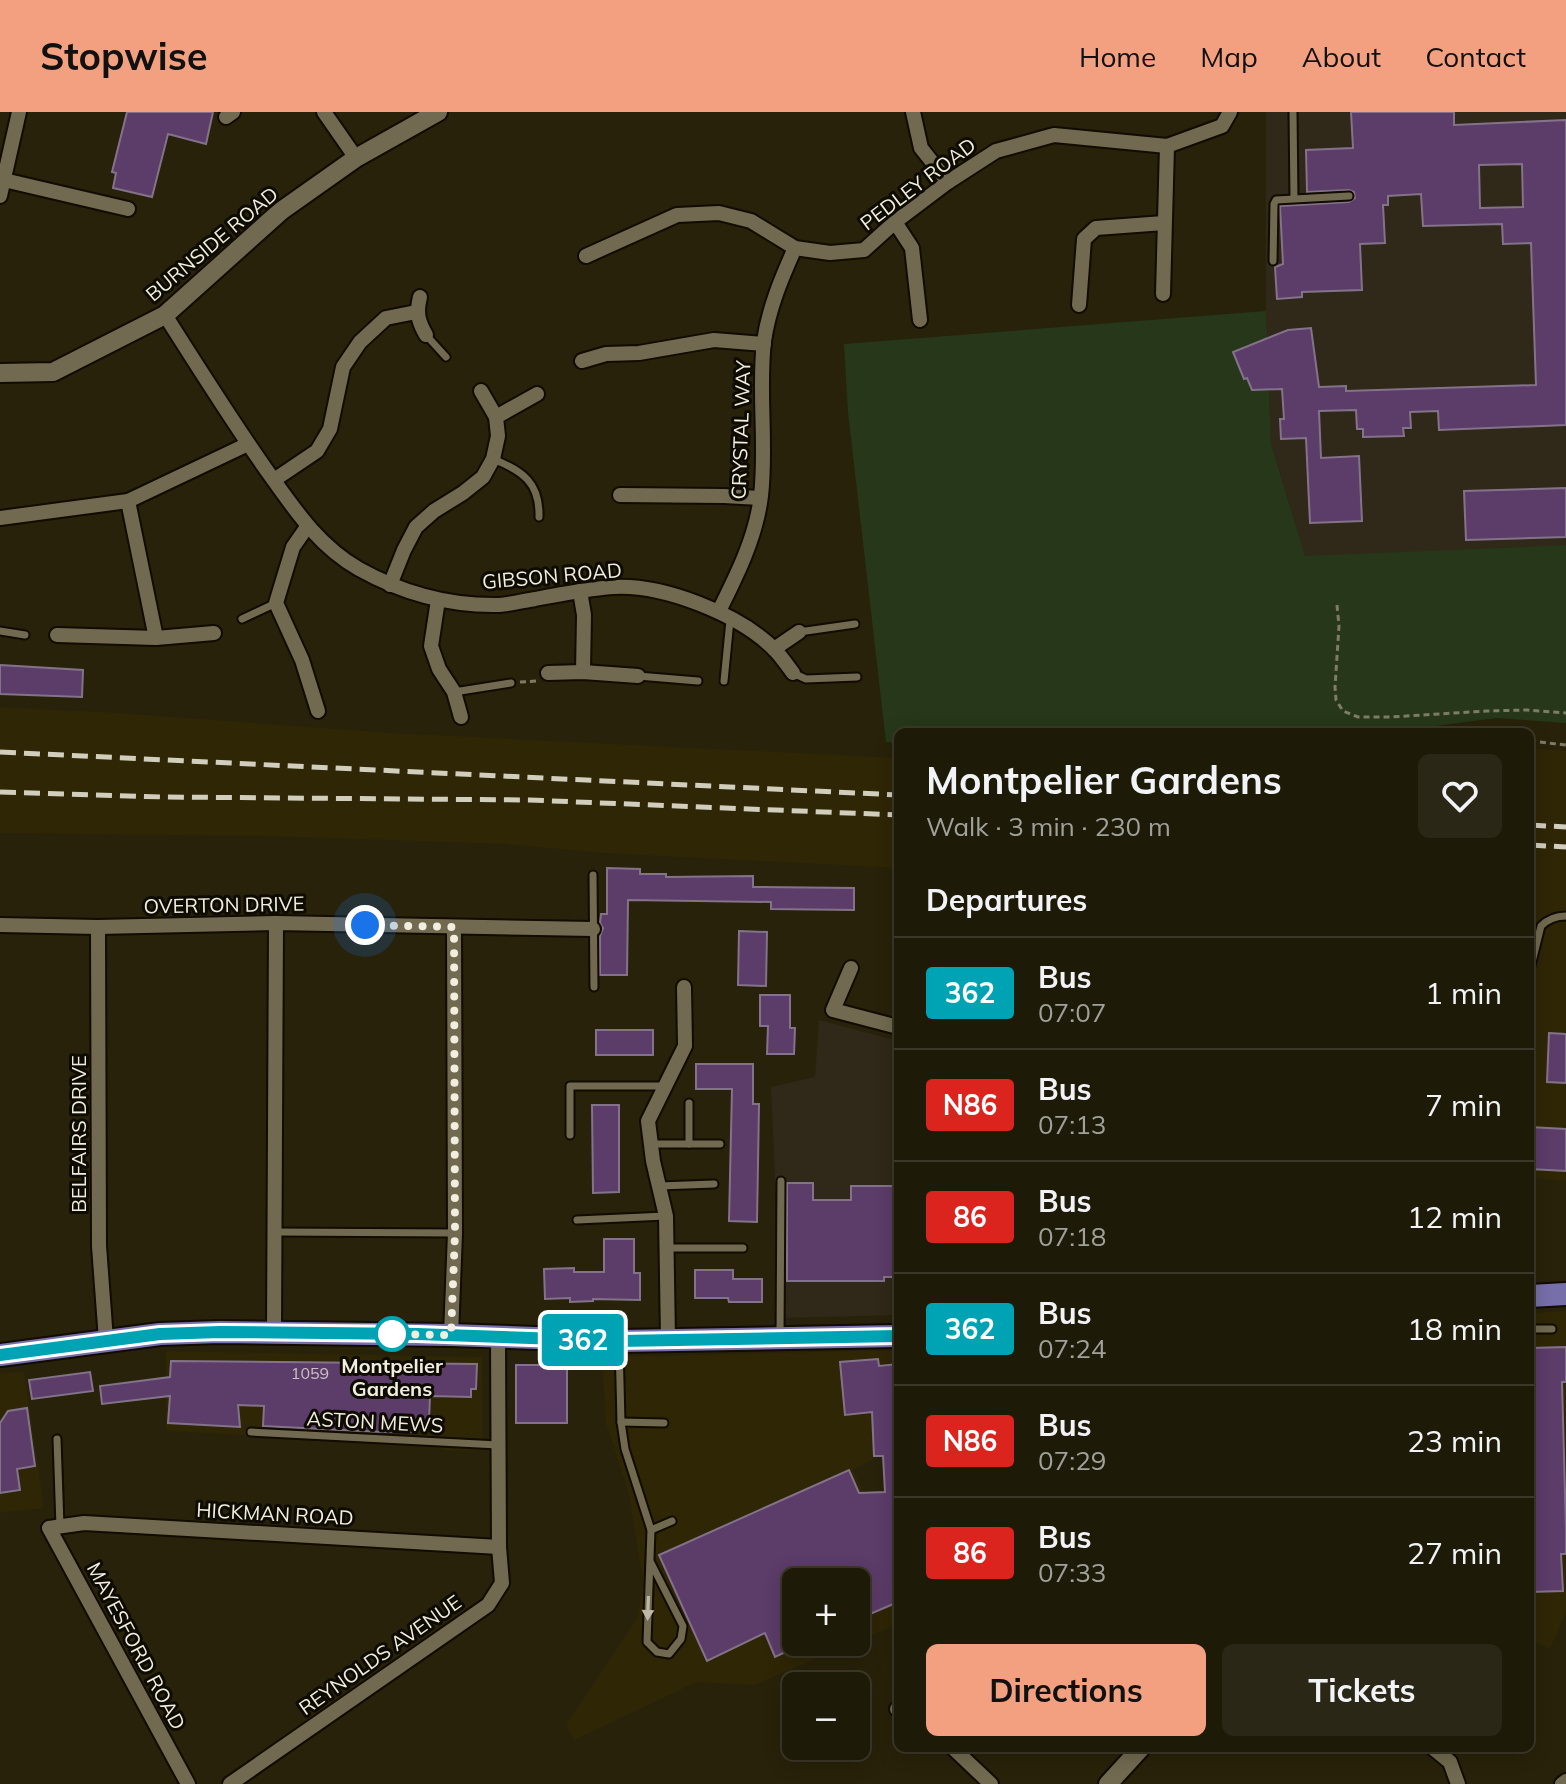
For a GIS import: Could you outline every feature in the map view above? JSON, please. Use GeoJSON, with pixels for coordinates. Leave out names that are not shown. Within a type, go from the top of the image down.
{"type":"FeatureCollection","features":[{"type":"Feature","properties":{"kind":"main road"},"geometry":{"type":"LineString","coordinates":[[1534,1296],[1566,1294]]}},
{"type":"Feature","properties":{"kind":"main road"},"geometry":{"type":"LineString","coordinates":[[0,1355],[160,1334],[220,1332],[619,1341],[894,1336]]}},
{"type":"Feature","properties":{"kind":"street"},"geometry":{"type":"LineString","coordinates":[[0,196],[19,112]]}},
{"type":"Feature","properties":{"kind":"street"},"geometry":{"type":"LineString","coordinates":[[324,112],[356,158]]}},
{"type":"Feature","properties":{"kind":"street","name":"BURNSIDE ROAD"},"geometry":{"type":"LineString","coordinates":[[0,373],[53,372],[165,315],[281,211],[356,158],[438,112]]}},
{"type":"Feature","properties":{"kind":"street"},"geometry":{"type":"LineString","coordinates":[[913,112],[921,148],[948,182]]}},
{"type":"Feature","properties":{"kind":"street","name":"PEDLEY ROAD"},"geometry":{"type":"LineString","coordinates":[[586,256],[677,215],[719,213],[751,221],[795,248],[830,253],[864,250],[948,182],[996,151],[1054,135],[1167,146],[1222,126],[1230,112]]}},
{"type":"Feature","properties":{"kind":"street"},"geometry":{"type":"LineString","coordinates":[[1163,294],[1167,146]]}},
{"type":"Feature","properties":{"kind":"street"},"geometry":{"type":"LineString","coordinates":[[4,180],[128,209]]}},
{"type":"Feature","properties":{"kind":"street"},"geometry":{"type":"LineString","coordinates":[[895,222],[912,248],[920,320]]}},
{"type":"Feature","properties":{"kind":"street"},"geometry":{"type":"LineString","coordinates":[[1079,305],[1084,239],[1096,228],[1164,223]]}},
{"type":"Feature","properties":{"kind":"street","name":"CRYSTAL WAY"},"geometry":{"type":"LineString","coordinates":[[724,614],[755,526],[763,464],[764,344],[776,290],[795,248]]}},
{"type":"Feature","properties":{"kind":"street"},"geometry":{"type":"LineString","coordinates":[[274,480],[317,451],[330,429],[343,367],[360,342],[386,318],[418,304],[419,323],[426,335]]}},
{"type":"Feature","properties":{"kind":"street","name":"GIBSON ROAD"},"geometry":{"type":"LineString","coordinates":[[165,315],[248,444],[307,527],[331,550],[358,568],[390,585],[438,600],[470,604],[501,605],[617,587],[657,591],[690,600],[743,625],[774,649],[793,673]]}},
{"type":"Feature","properties":{"kind":"street"},"geometry":{"type":"LineString","coordinates":[[582,361],[606,354],[639,353],[714,340],[764,344]]}},
{"type":"Feature","properties":{"kind":"street"},"geometry":{"type":"LineString","coordinates":[[390,585],[416,527],[483,477],[493,459],[498,436],[496,417],[481,391]]}},
{"type":"Feature","properties":{"kind":"street"},"geometry":{"type":"LineString","coordinates":[[496,417],[537,394]]}},
{"type":"Feature","properties":{"kind":"street"},"geometry":{"type":"LineString","coordinates":[[0,518],[128,501],[248,444]]}},
{"type":"Feature","properties":{"kind":"street"},"geometry":{"type":"LineString","coordinates":[[620,495],[760,498]]}},
{"type":"Feature","properties":{"kind":"street"},"geometry":{"type":"LineString","coordinates":[[128,501],[156,638]]}},
{"type":"Feature","properties":{"kind":"street"},"geometry":{"type":"LineString","coordinates":[[307,527],[293,547],[276,603],[302,660],[318,711]]}},
{"type":"Feature","properties":{"kind":"street"},"geometry":{"type":"LineString","coordinates":[[580,591],[584,615],[583,672]]}},
{"type":"Feature","properties":{"kind":"street"},"geometry":{"type":"LineString","coordinates":[[438,600],[431,646],[439,669],[454,692],[461,717]]}},
{"type":"Feature","properties":{"kind":"street"},"geometry":{"type":"LineString","coordinates":[[774,649],[799,632]]}},
{"type":"Feature","properties":{"kind":"street"},"geometry":{"type":"LineString","coordinates":[[57,635],[156,638],[214,633]]}},
{"type":"Feature","properties":{"kind":"street"},"geometry":{"type":"LineString","coordinates":[[548,673],[638,676]]}},
{"type":"Feature","properties":{"kind":"street"},"geometry":{"type":"LineString","coordinates":[[274,1333],[276,923]]}},
{"type":"Feature","properties":{"kind":"street","name":"OVERTON DRIVE"},"geometry":{"type":"LineString","coordinates":[[0,925],[98,927],[276,923],[593,929]]}},
{"type":"Feature","properties":{"kind":"street","name":"BELFAIRS DRIVE"},"geometry":{"type":"LineString","coordinates":[[98,927],[99,1246],[106,1340]]}},
{"type":"Feature","properties":{"kind":"street"},"geometry":{"type":"LineString","coordinates":[[451,1335],[455,1233],[454,927]]}},
{"type":"Feature","properties":{"kind":"street"},"geometry":{"type":"LineString","coordinates":[[851,968],[833,1010],[894,1026]]}},
{"type":"Feature","properties":{"kind":"street"},"geometry":{"type":"LineString","coordinates":[[668,1339],[666,1216],[648,1121],[685,1046],[684,987]]}},
{"type":"Feature","properties":{"kind":"street","name":"REYNOLDS AVENUE"},"geometry":{"type":"LineString","coordinates":[[230,1784],[488,1605],[502,1583],[499,1547],[498,1337]]}},
{"type":"Feature","properties":{"kind":"street","name":"HICKMAN ROAD"},"geometry":{"type":"LineString","coordinates":[[54,1527],[84,1523],[499,1547]]}},
{"type":"Feature","properties":{"kind":"street","name":"MAYESFORD ROAD"},"geometry":{"type":"LineString","coordinates":[[54,1527],[188,1784]]}},
{"type":"Feature","properties":{"kind":"street"},"geometry":{"type":"LineString","coordinates":[[957,1752],[991,1784]]}},
{"type":"Feature","properties":{"kind":"street"},"geometry":{"type":"LineString","coordinates":[[1111,1783],[1138,1752]]}},
{"type":"Feature","properties":{"kind":"street"},"geometry":{"type":"LineString","coordinates":[[1438,1752],[1450,1762],[1458,1784]]}},
{"type":"Feature","properties":{"kind":"lane"},"geometry":{"type":"LineString","coordinates":[[1293,112],[1294,198]]}},
{"type":"Feature","properties":{"kind":"lane"},"geometry":{"type":"LineString","coordinates":[[1273,261],[1276,200],[1349,196]]}},
{"type":"Feature","properties":{"kind":"lane"},"geometry":{"type":"LineString","coordinates":[[426,335],[446,357]]}},
{"type":"Feature","properties":{"kind":"lane"},"geometry":{"type":"LineString","coordinates":[[493,459],[519,472],[530,483],[537,493],[539,517]]}},
{"type":"Feature","properties":{"kind":"lane"},"geometry":{"type":"LineString","coordinates":[[242,619],[276,603]]}},
{"type":"Feature","properties":{"kind":"lane"},"geometry":{"type":"LineString","coordinates":[[724,614],[724,681]]}},
{"type":"Feature","properties":{"kind":"lane"},"geometry":{"type":"LineString","coordinates":[[799,632],[855,624]]}},
{"type":"Feature","properties":{"kind":"lane"},"geometry":{"type":"LineString","coordinates":[[0,631],[25,635]]}},
{"type":"Feature","properties":{"kind":"lane"},"geometry":{"type":"LineString","coordinates":[[793,673],[806,679],[857,677]]}},
{"type":"Feature","properties":{"kind":"lane"},"geometry":{"type":"LineString","coordinates":[[638,676],[698,681]]}},
{"type":"Feature","properties":{"kind":"lane"},"geometry":{"type":"LineString","coordinates":[[454,692],[511,683]]}},
{"type":"Feature","properties":{"kind":"lane"},"geometry":{"type":"LineString","coordinates":[[593,875],[594,987]]}},
{"type":"Feature","properties":{"kind":"lane"},"geometry":{"type":"LineString","coordinates":[[1534,954],[1541,926],[1553,918],[1566,916]]}},
{"type":"Feature","properties":{"kind":"lane"},"geometry":{"type":"LineString","coordinates":[[570,1135],[570,1086],[666,1086]]}},
{"type":"Feature","properties":{"kind":"lane"},"geometry":{"type":"LineString","coordinates":[[689,1103],[689,1144]]}},
{"type":"Feature","properties":{"kind":"lane"},"geometry":{"type":"LineString","coordinates":[[651,1144],[720,1144]]}},
{"type":"Feature","properties":{"kind":"lane"},"geometry":{"type":"LineString","coordinates":[[780,1338],[781,1181]]}},
{"type":"Feature","properties":{"kind":"lane"},"geometry":{"type":"LineString","coordinates":[[659,1186],[714,1184]]}},
{"type":"Feature","properties":{"kind":"lane"},"geometry":{"type":"LineString","coordinates":[[577,1220],[666,1216]]}},
{"type":"Feature","properties":{"kind":"lane"},"geometry":{"type":"LineString","coordinates":[[275,1232],[455,1233]]}},
{"type":"Feature","properties":{"kind":"lane"},"geometry":{"type":"LineString","coordinates":[[667,1248],[743,1248]]}},
{"type":"Feature","properties":{"kind":"lane"},"geometry":{"type":"LineString","coordinates":[[1534,1329],[1552,1329]]}},
{"type":"Feature","properties":{"kind":"lane"},"geometry":{"type":"LineString","coordinates":[[619,1341],[621,1422],[625,1449],[651,1530],[647,1642],[657,1652],[669,1654],[681,1639],[683,1626],[650,1561]]}},
{"type":"Feature","properties":{"kind":"lane"},"geometry":{"type":"LineString","coordinates":[[621,1422],[664,1423]]}},
{"type":"Feature","properties":{"kind":"lane","name":"ASTON MEWS"},"geometry":{"type":"LineString","coordinates":[[251,1432],[498,1445]]}},
{"type":"Feature","properties":{"kind":"lane"},"geometry":{"type":"LineString","coordinates":[[54,1527],[57,1439]]}},
{"type":"Feature","properties":{"kind":"lane"},"geometry":{"type":"LineString","coordinates":[[651,1530],[672,1521]]}},
{"type":"Feature","properties":{"kind":"path"},"geometry":{"type":"LineString","coordinates":[[1337,605],[1339,626],[1335,687],[1336,700],[1343,711],[1358,717],[1527,710],[1566,713]]}},
{"type":"Feature","properties":{"kind":"path"},"geometry":{"type":"LineString","coordinates":[[511,683],[544,680],[548,673]]}},
{"type":"Feature","properties":{"kind":"path"},"geometry":{"type":"LineString","coordinates":[[1534,741],[1566,745]]}},
{"type":"Feature","properties":{"kind":"shaded area"},"geometry":{"type":"Polygon","coordinates":[[[1266,112],[1566,112],[1566,545],[1305,557],[1271,444],[1266,311],[1266,112]]]}},
{"type":"Feature","properties":{"kind":"shaded area"},"geometry":{"type":"Polygon","coordinates":[[[0,707],[391,733],[894,758],[894,868],[604,853],[506,844],[267,836],[0,833],[0,707]]]}},
{"type":"Feature","properties":{"kind":"shaded area"},"geometry":{"type":"Polygon","coordinates":[[[1534,748],[1566,751],[1566,1181],[1534,1178],[1534,748]]]}},
{"type":"Feature","properties":{"kind":"shaded area"},"geometry":{"type":"Polygon","coordinates":[[[819,1020],[894,1040],[894,1315],[781,1318],[771,1087],[815,1077],[819,1020]]]}},
{"type":"Feature","properties":{"kind":"shaded area"},"geometry":{"type":"Polygon","coordinates":[[[1566,1311],[1566,1612],[1550,1649],[1534,1642],[1534,1313],[1566,1311]]]}},
{"type":"Feature","properties":{"kind":"shaded area"},"geometry":{"type":"Polygon","coordinates":[[[894,1350],[894,1448],[853,1470],[894,1551],[894,1626],[870,1636],[870,1568],[782,1568],[782,1656],[823,1656],[754,1685],[697,1682],[574,1740],[566,1725],[638,1617],[643,1581],[629,1494],[606,1423],[602,1357],[894,1350]]]}},
{"type":"Feature","properties":{"kind":"shaded area"},"geometry":{"type":"Polygon","coordinates":[[[166,1351],[482,1357],[483,1450],[451,1451],[425,1445],[166,1431],[166,1351]]]}},
{"type":"Feature","properties":{"kind":"shaded area"},"geometry":{"type":"Polygon","coordinates":[[[24,1371],[44,1508],[0,1513],[0,1374],[24,1371]]]}},
{"type":"Feature","properties":{"kind":"green space"},"geometry":{"type":"Polygon","coordinates":[[[1266,311],[1271,444],[1305,556],[1566,545],[1566,723],[1497,718],[1420,728],[894,728],[894,743],[886,742],[848,412],[844,344],[1266,311]]]}},
{"type":"Feature","properties":{"kind":"building"},"geometry":{"type":"Polygon","coordinates":[[[127,112],[213,112],[206,144],[168,134],[152,197],[113,188],[116,173],[112,172],[127,112]]]}},
{"type":"Feature","properties":{"kind":"building"},"geometry":{"type":"Polygon","coordinates":[[[1351,112],[1454,112],[1454,125],[1566,120],[1566,425],[1439,430],[1438,411],[1410,412],[1411,428],[1403,428],[1404,436],[1363,437],[1363,429],[1357,429],[1356,410],[1319,411],[1321,458],[1359,456],[1362,521],[1310,523],[1306,438],[1281,439],[1280,419],[1284,419],[1282,389],[1252,390],[1233,352],[1288,330],[1311,328],[1319,387],[1346,386],[1346,391],[1536,385],[1531,243],[1503,244],[1502,224],[1423,226],[1421,194],[1388,196],[1388,205],[1383,205],[1385,243],[1360,244],[1362,290],[1302,292],[1302,297],[1277,299],[1275,267],[1283,264],[1280,206],[1349,202],[1355,198],[1354,192],[1349,190],[1307,192],[1306,150],[1353,148],[1351,112]],[[1522,164],[1479,165],[1480,208],[1523,207],[1522,164]]]}},
{"type":"Feature","properties":{"kind":"building"},"geometry":{"type":"Polygon","coordinates":[[[1566,488],[1566,537],[1466,540],[1464,491],[1566,488]]]}},
{"type":"Feature","properties":{"kind":"building"},"geometry":{"type":"Polygon","coordinates":[[[0,665],[83,670],[82,697],[0,694],[0,665]]]}},
{"type":"Feature","properties":{"kind":"building"},"geometry":{"type":"Polygon","coordinates":[[[607,868],[640,869],[640,874],[666,874],[666,877],[753,876],[753,887],[854,888],[854,910],[771,909],[771,902],[628,900],[627,975],[600,975],[600,936],[603,928],[600,923],[601,914],[607,914],[607,868]]]}},
{"type":"Feature","properties":{"kind":"building"},"geometry":{"type":"Polygon","coordinates":[[[739,931],[767,932],[766,986],[738,985],[739,931]]]}},
{"type":"Feature","properties":{"kind":"building"},"geometry":{"type":"Polygon","coordinates":[[[760,995],[790,995],[790,1028],[795,1028],[794,1054],[767,1054],[768,1026],[760,1026],[760,995]]]}},
{"type":"Feature","properties":{"kind":"building"},"geometry":{"type":"Polygon","coordinates":[[[596,1030],[653,1030],[653,1055],[596,1055],[596,1030]]]}},
{"type":"Feature","properties":{"kind":"building"},"geometry":{"type":"Polygon","coordinates":[[[1549,1033],[1566,1034],[1566,1083],[1547,1082],[1549,1033]]]}},
{"type":"Feature","properties":{"kind":"building"},"geometry":{"type":"Polygon","coordinates":[[[696,1064],[753,1064],[753,1104],[759,1104],[757,1222],[729,1221],[732,1089],[696,1089],[696,1064]]]}},
{"type":"Feature","properties":{"kind":"building"},"geometry":{"type":"Polygon","coordinates":[[[592,1105],[619,1105],[619,1192],[593,1193],[592,1105]]]}},
{"type":"Feature","properties":{"kind":"building"},"geometry":{"type":"Polygon","coordinates":[[[1534,1127],[1566,1129],[1566,1171],[1534,1169],[1534,1127]]]}},
{"type":"Feature","properties":{"kind":"building"},"geometry":{"type":"Polygon","coordinates":[[[787,1183],[813,1183],[813,1200],[851,1200],[851,1186],[894,1186],[894,1277],[884,1277],[884,1281],[787,1281],[787,1183]]]}},
{"type":"Feature","properties":{"kind":"building"},"geometry":{"type":"Polygon","coordinates":[[[604,1239],[634,1239],[634,1273],[640,1273],[640,1300],[570,1302],[570,1298],[545,1299],[544,1269],[574,1268],[574,1272],[604,1272],[604,1239]]]}},
{"type":"Feature","properties":{"kind":"building"},"geometry":{"type":"Polygon","coordinates":[[[695,1270],[733,1270],[733,1279],[762,1279],[762,1302],[695,1298],[695,1270]]]}},
{"type":"Feature","properties":{"kind":"building"},"geometry":{"type":"Polygon","coordinates":[[[1566,1347],[1566,1382],[1562,1382],[1566,1529],[1566,1554],[1561,1554],[1563,1591],[1534,1592],[1534,1348],[1566,1347]]]}},
{"type":"Feature","properties":{"kind":"building"},"geometry":{"type":"Polygon","coordinates":[[[878,1359],[879,1366],[894,1364],[894,1604],[870,1614],[870,1568],[782,1568],[782,1654],[775,1657],[765,1633],[707,1661],[659,1555],[849,1470],[859,1493],[885,1492],[883,1456],[874,1456],[872,1412],[845,1415],[840,1362],[878,1359]]]}},
{"type":"Feature","properties":{"kind":"building"},"geometry":{"type":"Polygon","coordinates":[[[171,1361],[477,1364],[476,1389],[471,1389],[471,1397],[430,1396],[429,1421],[414,1420],[414,1432],[263,1426],[264,1406],[238,1405],[240,1427],[168,1423],[170,1396],[102,1404],[100,1386],[170,1377],[171,1361]]]}},
{"type":"Feature","properties":{"kind":"building"},"geometry":{"type":"Polygon","coordinates":[[[516,1365],[567,1365],[567,1423],[516,1423],[516,1365]]]}},
{"type":"Feature","properties":{"kind":"building"},"geometry":{"type":"Polygon","coordinates":[[[90,1372],[93,1391],[32,1399],[29,1380],[90,1372]]]}},
{"type":"Feature","properties":{"kind":"building"},"geometry":{"type":"Polygon","coordinates":[[[27,1408],[35,1466],[17,1469],[20,1490],[0,1493],[0,1423],[8,1411],[27,1408]]]}},
{"type":"Feature","properties":{"kind":"railway"},"geometry":{"type":"LineString","coordinates":[[0,752],[894,795]]}},
{"type":"Feature","properties":{"kind":"railway"},"geometry":{"type":"LineString","coordinates":[[0,792],[164,797],[529,800],[894,815]]}},
{"type":"Feature","properties":{"kind":"railway"},"geometry":{"type":"LineString","coordinates":[[1534,825],[1566,827]]}},
{"type":"Feature","properties":{"kind":"railway"},"geometry":{"type":"LineString","coordinates":[[1534,845],[1566,847]]}},
{"type":"Feature","properties":{"kind":"bus line","name":"362"},"geometry":{"type":"LineString","coordinates":[[0,1355],[160,1334],[220,1332],[417,1334],[619,1341],[894,1336]]}},
{"type":"Feature","properties":{"kind":"place","name":"Montpelier Gardens"},"geometry":{"type":"Point","coordinates":[392,1334]}},
{"type":"Feature","properties":{"kind":"route"},"geometry":{"type":"LineString","coordinates":[[365,925],[454,927],[455,1233],[451,1335],[388,1334],[392,1334]]}}]}
